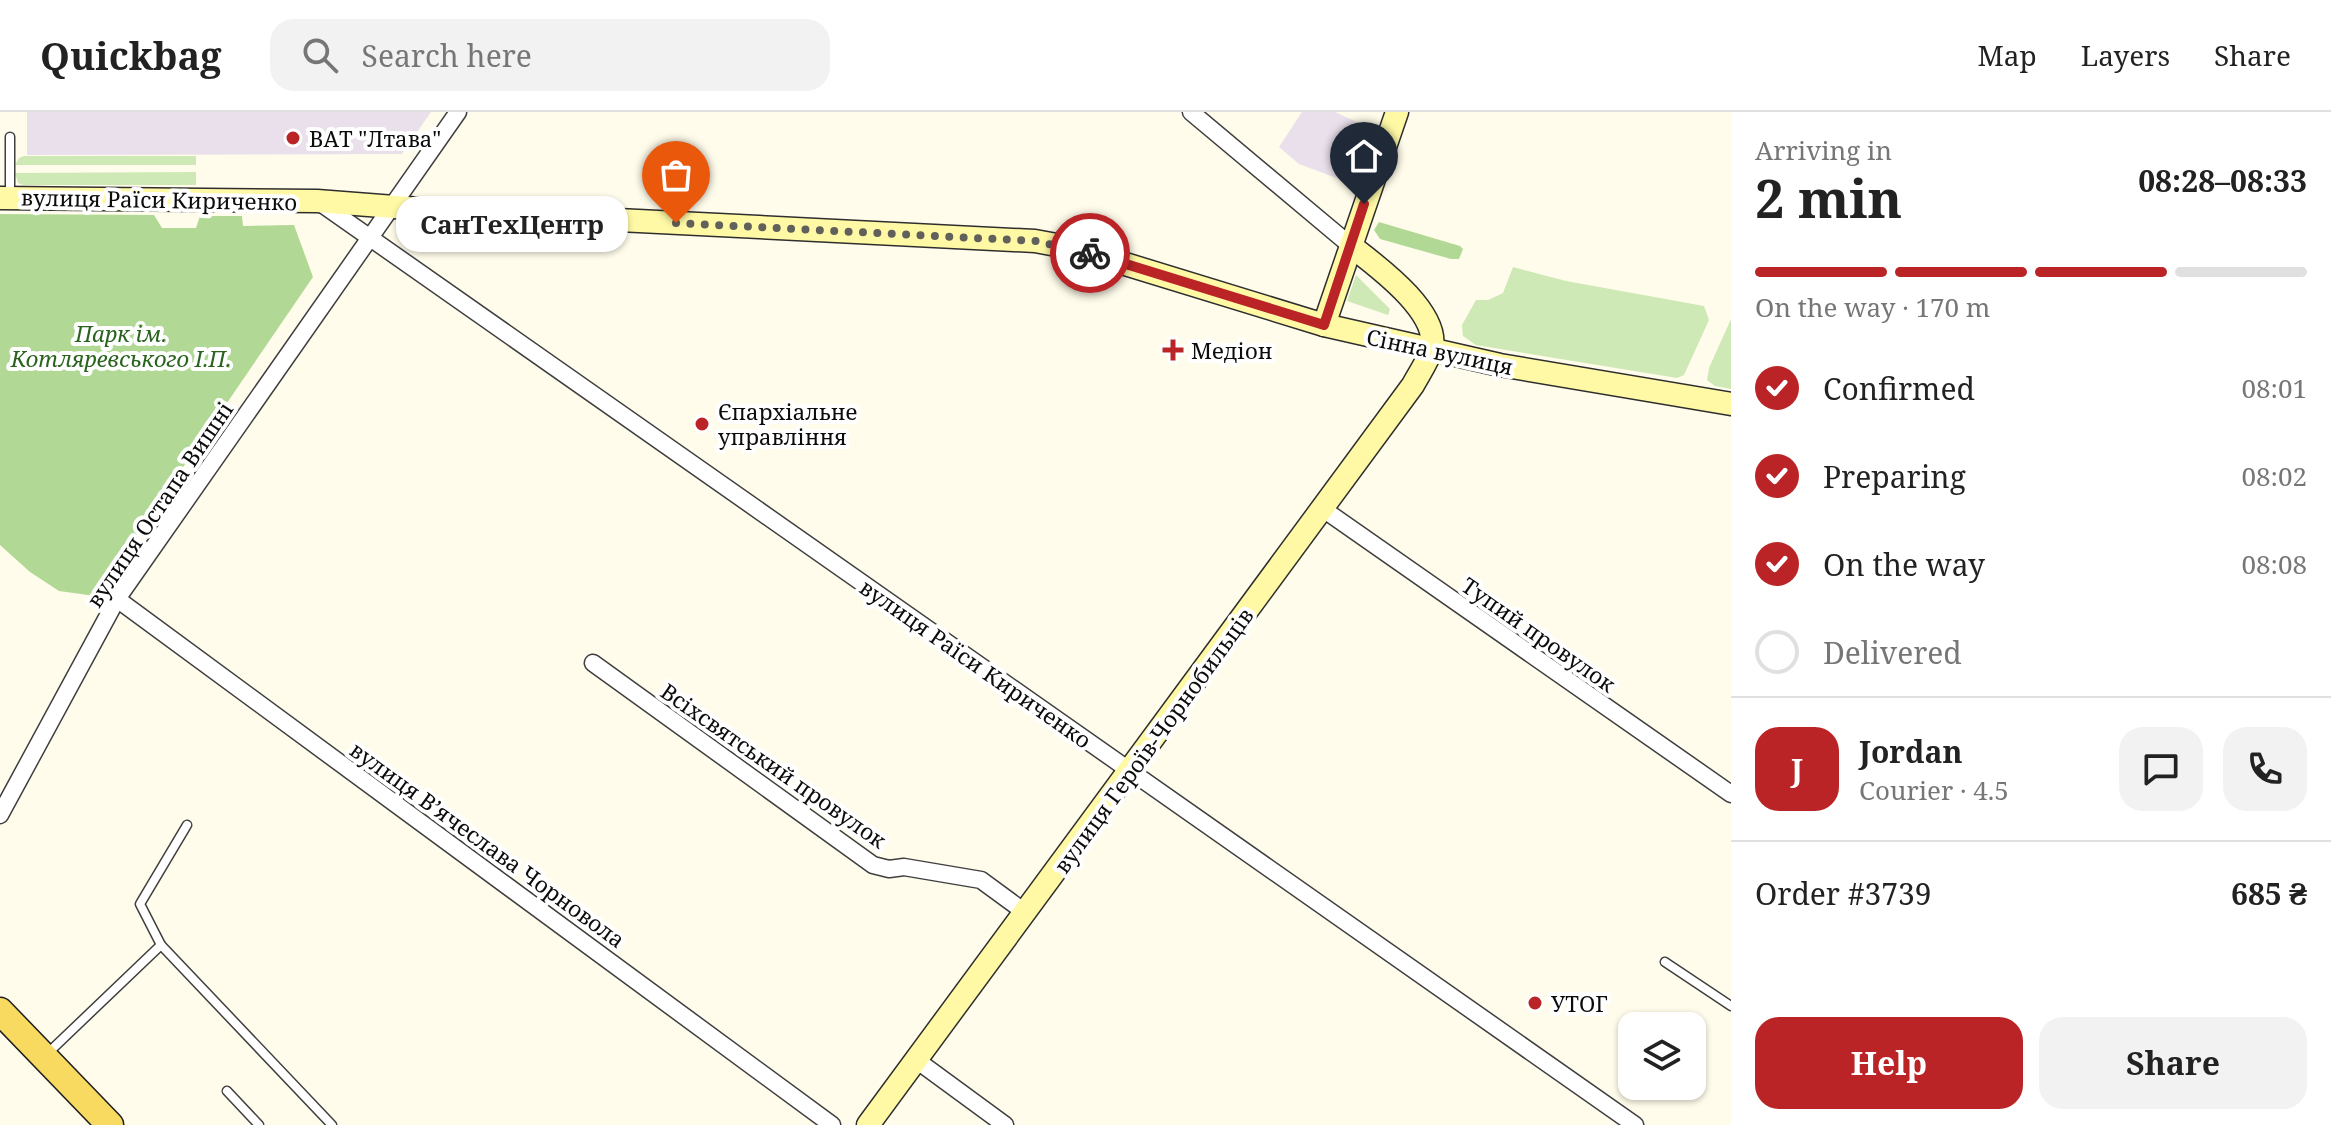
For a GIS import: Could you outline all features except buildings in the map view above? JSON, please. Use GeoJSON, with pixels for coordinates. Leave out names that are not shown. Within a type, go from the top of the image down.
{"type":"FeatureCollection","features":[{"type":"Feature","properties":{"kind":"main road"},"geometry":{"type":"LineString","coordinates":[[1324,325],[1397,112]]}},
{"type":"Feature","properties":{"kind":"main road","name":"вулиця Раїси Кириченко"},"geometry":{"type":"LineString","coordinates":[[5,198],[317,201],[392,208]]}},
{"type":"Feature","properties":{"kind":"main road","name":"Сінна вулиця"},"geometry":{"type":"LineString","coordinates":[[392,208],[1035,241],[1073,248],[1324,325],[1500,365],[1731,404]]}},
{"type":"Feature","properties":{"kind":"main road"},"geometry":{"type":"LineString","coordinates":[[1351,246],[1408,294],[1430,324],[1433,334],[1431,350]]}},
{"type":"Feature","properties":{"kind":"main road","name":"вулиця Героїв-Чорнобильців"},"geometry":{"type":"LineString","coordinates":[[868,1125],[1408,394],[1431,350]]}},
{"type":"Feature","properties":{"kind":"main road"},"geometry":{"type":"LineString","coordinates":[[0,1011],[110,1125]]}},
{"type":"Feature","properties":{"kind":"street","name":"вулиця Остапа Вишні"},"geometry":{"type":"LineString","coordinates":[[0,815],[117,599],[458,112]]}},
{"type":"Feature","properties":{"kind":"street"},"geometry":{"type":"LineString","coordinates":[[1191,112],[1351,246]]}},
{"type":"Feature","properties":{"kind":"street","name":"вулиця Раїси Кириченко"},"geometry":{"type":"LineString","coordinates":[[317,201],[1635,1125]]}},
{"type":"Feature","properties":{"kind":"street","name":"Тупий провулок"},"geometry":{"type":"LineString","coordinates":[[1323,509],[1731,794]]}},
{"type":"Feature","properties":{"kind":"street","name":"вулиця Вʼячеслава Чорновола"},"geometry":{"type":"LineString","coordinates":[[117,599],[832,1125]]}},
{"type":"Feature","properties":{"kind":"street","name":"Всіхсвятський провулок"},"geometry":{"type":"LineString","coordinates":[[593,663],[873,865],[981,880],[1026,913]]}},
{"type":"Feature","properties":{"kind":"street"},"geometry":{"type":"LineString","coordinates":[[915,1059],[1005,1125]]}},
{"type":"Feature","properties":{"kind":"lane"},"geometry":{"type":"LineString","coordinates":[[5,198],[10,137]]}},
{"type":"Feature","properties":{"kind":"lane"},"geometry":{"type":"LineString","coordinates":[[187,825],[140,904],[161,945],[332,1125]]}},
{"type":"Feature","properties":{"kind":"lane"},"geometry":{"type":"LineString","coordinates":[[44,1057],[161,945]]}},
{"type":"Feature","properties":{"kind":"lane"},"geometry":{"type":"LineString","coordinates":[[1665,962],[1731,1006]]}},
{"type":"Feature","properties":{"kind":"lane"},"geometry":{"type":"LineString","coordinates":[[227,1091],[259,1125]]}},
{"type":"Feature","properties":{"kind":"shaded area"},"geometry":{"type":"Polygon","coordinates":[[[27,112],[431,112],[402,154],[27,155],[27,112]]]}},
{"type":"Feature","properties":{"kind":"shaded area"},"geometry":{"type":"Polygon","coordinates":[[[1302,112],[1335,112],[1361,124],[1339,179],[1299,164],[1279,147],[1302,112]]]}},
{"type":"Feature","properties":{"kind":"green space"},"geometry":{"type":"Polygon","coordinates":[[[24,156],[196,156],[196,165],[15,165],[24,156]]]}},
{"type":"Feature","properties":{"kind":"green space"},"geometry":{"type":"Polygon","coordinates":[[[196,172],[196,185],[23,185],[18,183],[15,173],[196,172]]]}},
{"type":"Feature","properties":{"kind":"green space","name":"Парк ім. Котляревського І.П."},"geometry":{"type":"Polygon","coordinates":[[[0,214],[154,215],[162,228],[196,228],[200,216],[242,216],[243,226],[294,225],[313,277],[95,596],[59,591],[30,572],[0,545],[0,214]]]}},
{"type":"Feature","properties":{"kind":"green space"},"geometry":{"type":"Polygon","coordinates":[[[1379,222],[1463,249],[1459,259],[1451,259],[1380,239],[1374,230],[1379,222]]]}},
{"type":"Feature","properties":{"kind":"green space"},"geometry":{"type":"Polygon","coordinates":[[[1513,267],[1566,281],[1704,306],[1709,320],[1684,375],[1677,378],[1476,345],[1463,336],[1462,325],[1476,300],[1488,300],[1503,293],[1513,267]]]}},
{"type":"Feature","properties":{"kind":"green space"},"geometry":{"type":"Polygon","coordinates":[[[1356,275],[1390,309],[1388,315],[1347,301],[1356,275]]]}},
{"type":"Feature","properties":{"kind":"green space"},"geometry":{"type":"Polygon","coordinates":[[[1731,319],[1731,389],[1715,386],[1707,380],[1709,368],[1731,319]]]}},
{"type":"Feature","properties":{"kind":"way so far"},"geometry":{"type":"LineString","coordinates":[[676,223],[1035,241],[1090,253]]}},
{"type":"Feature","properties":{"kind":"place","name":"ВАТ \"Лтава\""},"geometry":{"type":"Point","coordinates":[293,138]}},
{"type":"Feature","properties":{"kind":"place","name":"СанТехЦентр"},"geometry":{"type":"Point","coordinates":[676,223]}},
{"type":"Feature","properties":{"kind":"place","name":"Медіон"},"geometry":{"type":"Point","coordinates":[1173,350]}},
{"type":"Feature","properties":{"kind":"place","name":"Єпархіальне управління"},"geometry":{"type":"Point","coordinates":[702,424]}},
{"type":"Feature","properties":{"kind":"place","name":"УТОГ"},"geometry":{"type":"Point","coordinates":[1535,1003]}},
{"type":"Feature","properties":{"kind":"route"},"geometry":{"type":"LineString","coordinates":[[1090,253],[1324,325],[1364,204]]}}]}
